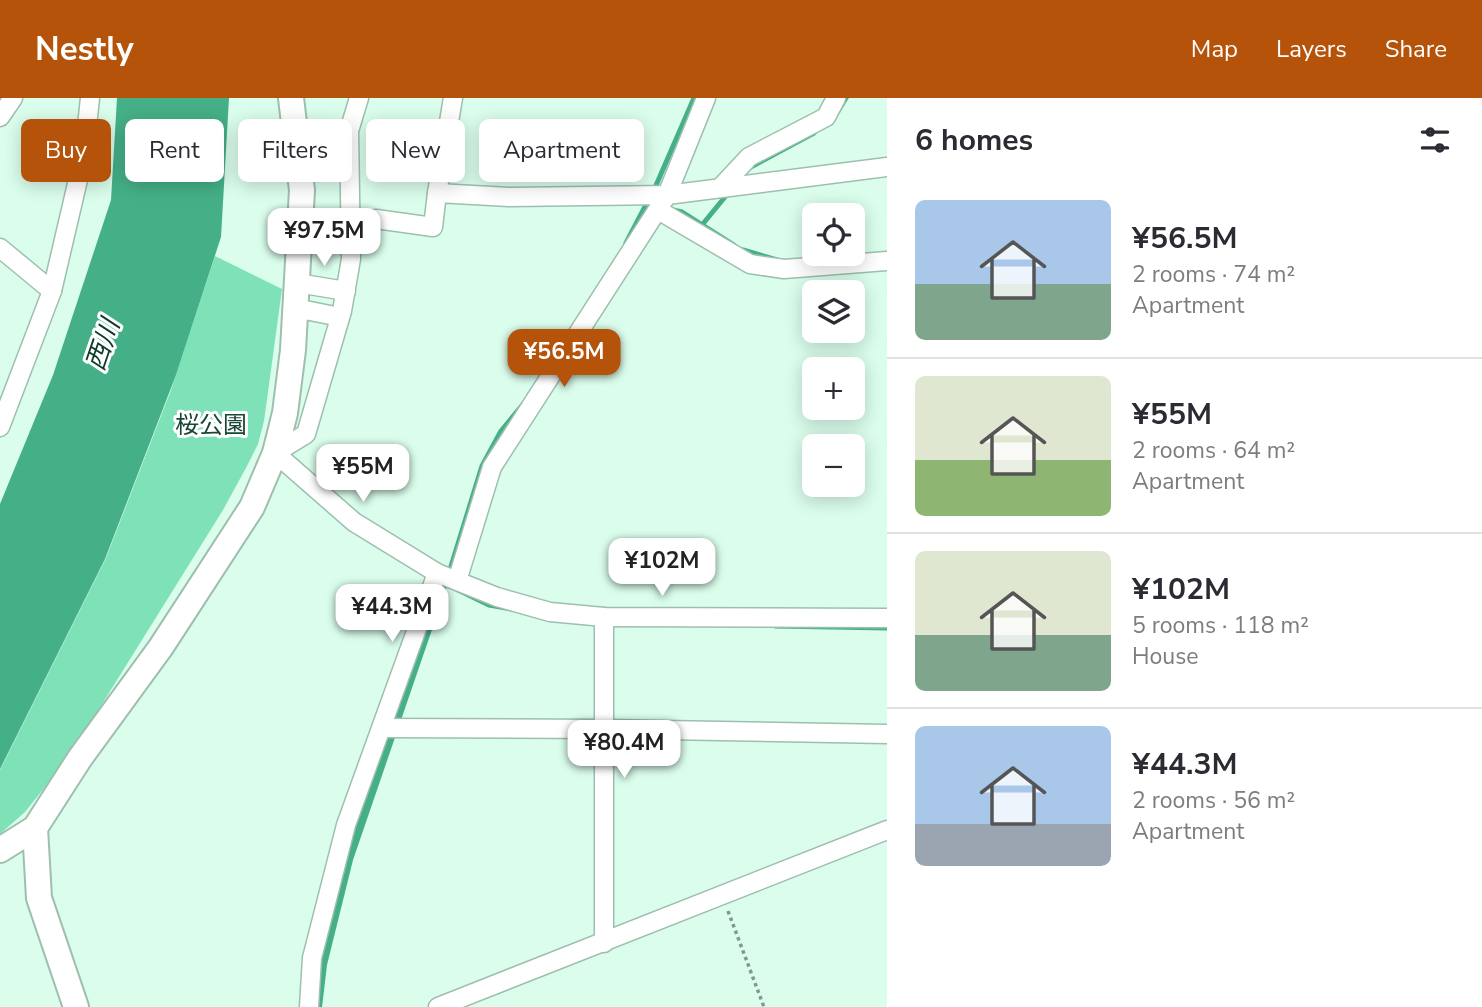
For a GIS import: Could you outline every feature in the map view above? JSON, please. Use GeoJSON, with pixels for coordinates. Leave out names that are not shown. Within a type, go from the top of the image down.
{"type":"FeatureCollection","features":[{"type":"Feature","properties":{"kind":"street"},"geometry":{"type":"LineString","coordinates":[[0,117],[13,98]]}},
{"type":"Feature","properties":{"kind":"street"},"geometry":{"type":"LineString","coordinates":[[0,427],[52,291],[84,154],[90,98]]}},
{"type":"Feature","properties":{"kind":"street"},"geometry":{"type":"LineString","coordinates":[[0,850],[35,828],[80,758],[161,647],[252,507],[275,453],[285,413],[302,190],[292,98]]}},
{"type":"Feature","properties":{"kind":"street"},"geometry":{"type":"LineString","coordinates":[[275,453],[306,434],[340,317],[351,259],[349,131],[359,98]]}},
{"type":"Feature","properties":{"kind":"street"},"geometry":{"type":"LineString","coordinates":[[300,225],[351,230],[376,219],[433,227],[436,193],[453,98]]}},
{"type":"Feature","properties":{"kind":"street"},"geometry":{"type":"LineString","coordinates":[[457,581],[492,467],[663,203],[706,98]]}},
{"type":"Feature","properties":{"kind":"street"},"geometry":{"type":"LineString","coordinates":[[722,186],[749,157],[826,117],[835,98]]}},
{"type":"Feature","properties":{"kind":"street"},"geometry":{"type":"LineString","coordinates":[[436,193],[663,203],[722,186],[887,167]]}},
{"type":"Feature","properties":{"kind":"street"},"geometry":{"type":"LineString","coordinates":[[663,203],[750,264],[784,269],[887,261]]}},
{"type":"Feature","properties":{"kind":"street"},"geometry":{"type":"LineString","coordinates":[[0,272],[5,252],[52,291]]}},
{"type":"Feature","properties":{"kind":"street"},"geometry":{"type":"LineString","coordinates":[[297,283],[346,290]]}},
{"type":"Feature","properties":{"kind":"street"},"geometry":{"type":"LineString","coordinates":[[295,308],[340,317]]}},
{"type":"Feature","properties":{"kind":"street"},"geometry":{"type":"LineString","coordinates":[[275,453],[354,522],[437,573],[497,597],[550,611],[604,617],[887,618]]}},
{"type":"Feature","properties":{"kind":"street"},"geometry":{"type":"LineString","coordinates":[[309,1007],[312,958],[345,825],[383,728],[437,573]]}},
{"type":"Feature","properties":{"kind":"street"},"geometry":{"type":"LineString","coordinates":[[604,617],[604,943]]}},
{"type":"Feature","properties":{"kind":"street"},"geometry":{"type":"LineString","coordinates":[[383,728],[887,734]]}},
{"type":"Feature","properties":{"kind":"street"},"geometry":{"type":"LineString","coordinates":[[35,828],[39,898],[76,1007]]}},
{"type":"Feature","properties":{"kind":"street"},"geometry":{"type":"LineString","coordinates":[[438,1007],[887,830]]}},
{"type":"Feature","properties":{"kind":"path"},"geometry":{"type":"LineString","coordinates":[[723,895],[764,1007]]}},
{"type":"Feature","properties":{"kind":"green space","name":"桜公園"},"geometry":{"type":"Polygon","coordinates":[[[215,256],[282,289],[264,421],[258,444],[223,510],[69,757],[25,812],[0,834],[0,770],[106,558],[171,390],[215,256]]]}},
{"type":"Feature","properties":{"kind":"water","name":"西川"},"geometry":{"type":"Polygon","coordinates":[[[117,98],[229,98],[221,237],[176,375],[105,559],[0,769],[0,504],[53,375],[111,200],[117,98]]]}},
{"type":"Feature","properties":{"kind":"water"},"geometry":{"type":"Polygon","coordinates":[[[442,582],[448,583],[353,860],[327,965],[322,1007],[312,1007],[316,966],[355,822],[442,582]]]}},
{"type":"Feature","properties":{"kind":"waterway"},"geometry":{"type":"LineString","coordinates":[[654,190],[694,98]]}},
{"type":"Feature","properties":{"kind":"waterway"},"geometry":{"type":"LineString","coordinates":[[835,116],[846,98]]}},
{"type":"Feature","properties":{"kind":"waterway"},"geometry":{"type":"LineString","coordinates":[[749,168],[814,133]]}},
{"type":"Feature","properties":{"kind":"waterway"},"geometry":{"type":"LineString","coordinates":[[702,225],[729,192]]}},
{"type":"Feature","properties":{"kind":"waterway"},"geometry":{"type":"LineString","coordinates":[[626,243],[649,199]]}},
{"type":"Feature","properties":{"kind":"waterway"},"geometry":{"type":"LineString","coordinates":[[673,210],[682,212],[734,245]]}},
{"type":"Feature","properties":{"kind":"waterway"},"geometry":{"type":"LineString","coordinates":[[743,250],[777,260]]}},
{"type":"Feature","properties":{"kind":"waterway"},"geometry":{"type":"LineString","coordinates":[[449,573],[482,466],[501,431],[525,402]]}},
{"type":"Feature","properties":{"kind":"waterway"},"geometry":{"type":"LineString","coordinates":[[458,590],[489,605],[511,609]]}},
{"type":"Feature","properties":{"kind":"waterway"},"geometry":{"type":"LineString","coordinates":[[775,626],[887,628]]}}]}
